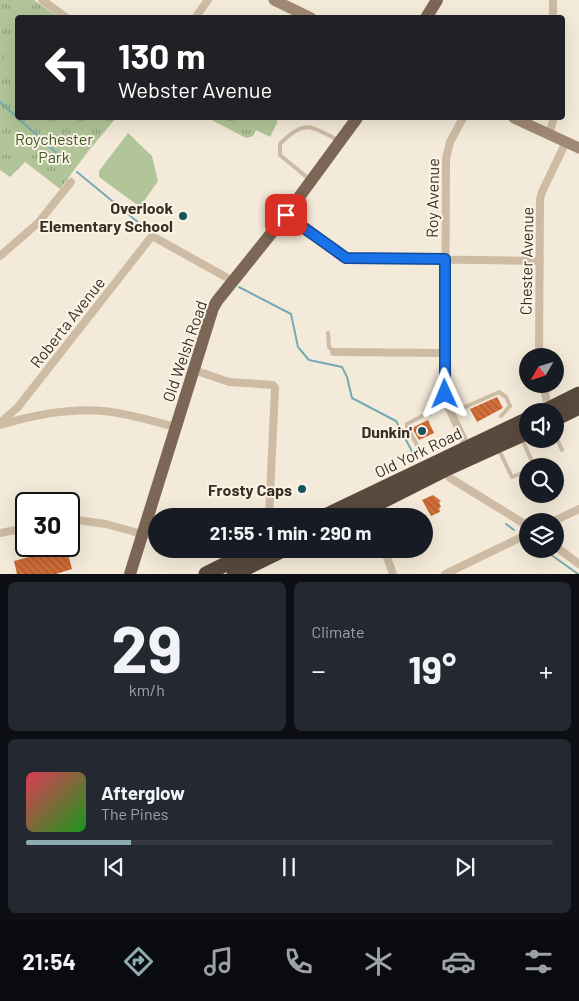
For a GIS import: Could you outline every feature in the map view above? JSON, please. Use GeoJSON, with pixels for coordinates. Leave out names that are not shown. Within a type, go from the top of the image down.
{"type":"FeatureCollection","features":[{"type":"Feature","properties":{"kind":"highway"},"geometry":{"type":"LineString","coordinates":[[564,404],[579,394]]}},
{"type":"Feature","properties":{"kind":"highway"},"geometry":{"type":"LineString","coordinates":[[564,410],[579,407]]}},
{"type":"Feature","properties":{"kind":"highway","name":"Old York Road"},"geometry":{"type":"LineString","coordinates":[[369,507],[519,424]]}},
{"type":"Feature","properties":{"kind":"highway","name":"Old York Road"},"geometry":{"type":"LineString","coordinates":[[369,507],[444,470],[469,452],[497,446],[519,435]]}},
{"type":"Feature","properties":{"kind":"highway"},"geometry":{"type":"LineString","coordinates":[[206,574],[234,558]]}},
{"type":"Feature","properties":{"kind":"highway"},"geometry":{"type":"LineString","coordinates":[[234,574],[263,558]]}},
{"type":"Feature","properties":{"kind":"main road"},"geometry":{"type":"LineString","coordinates":[[428,15],[437,0]]}},
{"type":"Feature","properties":{"kind":"main road","name":"Old Welsh Road"},"geometry":{"type":"LineString","coordinates":[[130,574],[213,308],[286,215],[356,120]]}},
{"type":"Feature","properties":{"kind":"street"},"geometry":{"type":"LineString","coordinates":[[42,0],[63,15]]}},
{"type":"Feature","properties":{"kind":"street"},"geometry":{"type":"LineString","coordinates":[[197,15],[208,0]]}},
{"type":"Feature","properties":{"kind":"street"},"geometry":{"type":"LineString","coordinates":[[274,0],[305,15]]}},
{"type":"Feature","properties":{"kind":"street"},"geometry":{"type":"LineString","coordinates":[[553,0],[554,15]]}},
{"type":"Feature","properties":{"kind":"street","name":"Roy Avenue"},"geometry":{"type":"LineString","coordinates":[[462,120],[447,150],[444,353],[446,399],[469,452]]}},
{"type":"Feature","properties":{"kind":"street"},"geometry":{"type":"LineString","coordinates":[[518,120],[579,148]]}},
{"type":"Feature","properties":{"kind":"street"},"geometry":{"type":"LineString","coordinates":[[549,134],[553,120]]}},
{"type":"Feature","properties":{"kind":"street","name":"Chester Avenue"},"geometry":{"type":"LineString","coordinates":[[539,348],[542,192],[566,142]]}},
{"type":"Feature","properties":{"kind":"street"},"geometry":{"type":"LineString","coordinates":[[0,256],[38,223],[71,182]]}},
{"type":"Feature","properties":{"kind":"street"},"geometry":{"type":"LineString","coordinates":[[286,215],[346,258],[540,261]]}},
{"type":"Feature","properties":{"kind":"street","name":"Roberta Avenue"},"geometry":{"type":"LineString","coordinates":[[0,424],[22,402],[152,236],[233,281]]}},
{"type":"Feature","properties":{"kind":"street"},"geometry":{"type":"LineString","coordinates":[[334,352],[444,353]]}},
{"type":"Feature","properties":{"kind":"street"},"geometry":{"type":"LineString","coordinates":[[194,370],[229,382],[273,385],[275,388],[269,508]]}},
{"type":"Feature","properties":{"kind":"street"},"geometry":{"type":"LineString","coordinates":[[0,424],[32,416],[65,411],[103,411],[134,416],[175,428]]}},
{"type":"Feature","properties":{"kind":"street"},"geometry":{"type":"LineString","coordinates":[[444,470],[450,478],[519,520]]}},
{"type":"Feature","properties":{"kind":"street"},"geometry":{"type":"LineString","coordinates":[[564,516],[579,509]]}},
{"type":"Feature","properties":{"kind":"street"},"geometry":{"type":"LineString","coordinates":[[80,520],[106,524],[142,534]]}},
{"type":"Feature","properties":{"kind":"street"},"geometry":{"type":"LineString","coordinates":[[0,533],[15,530]]}},
{"type":"Feature","properties":{"kind":"street"},"geometry":{"type":"LineString","coordinates":[[445,574],[519,538]]}},
{"type":"Feature","properties":{"kind":"street"},"geometry":{"type":"LineString","coordinates":[[564,553],[579,564]]}},
{"type":"Feature","properties":{"kind":"street"},"geometry":{"type":"LineString","coordinates":[[387,558],[393,574]]}},
{"type":"Feature","properties":{"kind":"lane"},"geometry":{"type":"LineString","coordinates":[[310,180],[280,155],[280,144],[290,133],[300,127],[316,129],[340,141]]}},
{"type":"Feature","properties":{"kind":"lane"},"geometry":{"type":"LineString","coordinates":[[328,333],[329,347],[334,352]]}},
{"type":"Feature","properties":{"kind":"lane"},"geometry":{"type":"LineString","coordinates":[[463,408],[500,392],[506,397],[510,406],[501,416]]}},
{"type":"Feature","properties":{"kind":"lane"},"geometry":{"type":"LineString","coordinates":[[421,452],[407,424],[426,414],[430,414]]}},
{"type":"Feature","properties":{"kind":"lane"},"geometry":{"type":"LineString","coordinates":[[497,446],[512,477],[519,474]]}},
{"type":"Feature","properties":{"kind":"green space","name":"Roychester Park"},"geometry":{"type":"Polygon","coordinates":[[[0,0],[34,0],[55,15],[15,15],[15,120],[114,120],[60,189],[25,162],[10,177],[0,170],[0,0]]]}},
{"type":"Feature","properties":{"kind":"green space"},"geometry":{"type":"Polygon","coordinates":[[[10,48],[15,52],[15,65],[7,77],[0,71],[0,62],[10,48]]]}},
{"type":"Feature","properties":{"kind":"green space"},"geometry":{"type":"Polygon","coordinates":[[[84,120],[101,120],[95,128],[84,120]]]}},
{"type":"Feature","properties":{"kind":"green space"},"geometry":{"type":"Polygon","coordinates":[[[212,120],[242,120],[241,123],[256,130],[253,136],[246,138],[212,120]]]}},
{"type":"Feature","properties":{"kind":"green space"},"geometry":{"type":"Polygon","coordinates":[[[242,120],[278,121],[270,137],[241,123],[242,120]]]}},
{"type":"Feature","properties":{"kind":"green space"},"geometry":{"type":"Polygon","coordinates":[[[128,133],[152,156],[158,181],[140,207],[99,177],[99,171],[128,133]]]}},
{"type":"Feature","properties":{"kind":"building"},"geometry":{"type":"Polygon","coordinates":[[[497,397],[503,408],[477,422],[470,409],[497,397]]]}},
{"type":"Feature","properties":{"kind":"building","name":"Dunkin'"},"geometry":{"type":"Polygon","coordinates":[[[428,420],[434,433],[419,440],[412,428],[428,420]]]}},
{"type":"Feature","properties":{"kind":"building"},"geometry":{"type":"Polygon","coordinates":[[[433,495],[441,501],[439,502],[440,512],[433,515],[433,508],[426,508],[422,500],[433,495]]]}},
{"type":"Feature","properties":{"kind":"building"},"geometry":{"type":"Polygon","coordinates":[[[29,557],[69,557],[72,569],[56,574],[17,574],[14,561],[29,557]]]}},
{"type":"Feature","properties":{"kind":"waterway"},"geometry":{"type":"LineString","coordinates":[[0,102],[15,116]]}},
{"type":"Feature","properties":{"kind":"waterway"},"geometry":{"type":"LineString","coordinates":[[20,120],[70,165]]}},
{"type":"Feature","properties":{"kind":"waterway"},"geometry":{"type":"LineString","coordinates":[[77,172],[145,228]]}},
{"type":"Feature","properties":{"kind":"waterway"},"geometry":{"type":"LineString","coordinates":[[239,287],[291,314],[298,347],[309,360],[342,367],[347,377],[352,398],[396,421],[416,459]]}},
{"type":"Feature","properties":{"kind":"waterway"},"geometry":{"type":"LineString","coordinates":[[506,524],[514,530]]}},
{"type":"Feature","properties":{"kind":"waterway"},"geometry":{"type":"LineString","coordinates":[[556,558],[578,574]]}},
{"type":"Feature","properties":{"kind":"place","name":"Overlook Elementary School"},"geometry":{"type":"Point","coordinates":[183,216]}},
{"type":"Feature","properties":{"kind":"place","name":"Dunkin'"},"geometry":{"type":"Point","coordinates":[422,431]}},
{"type":"Feature","properties":{"kind":"place","name":"Frosty Caps"},"geometry":{"type":"Point","coordinates":[302,489]}},
{"type":"Feature","properties":{"kind":"route"},"geometry":{"type":"LineString","coordinates":[[286,215],[346,258],[445,259],[445,394]]}}]}
